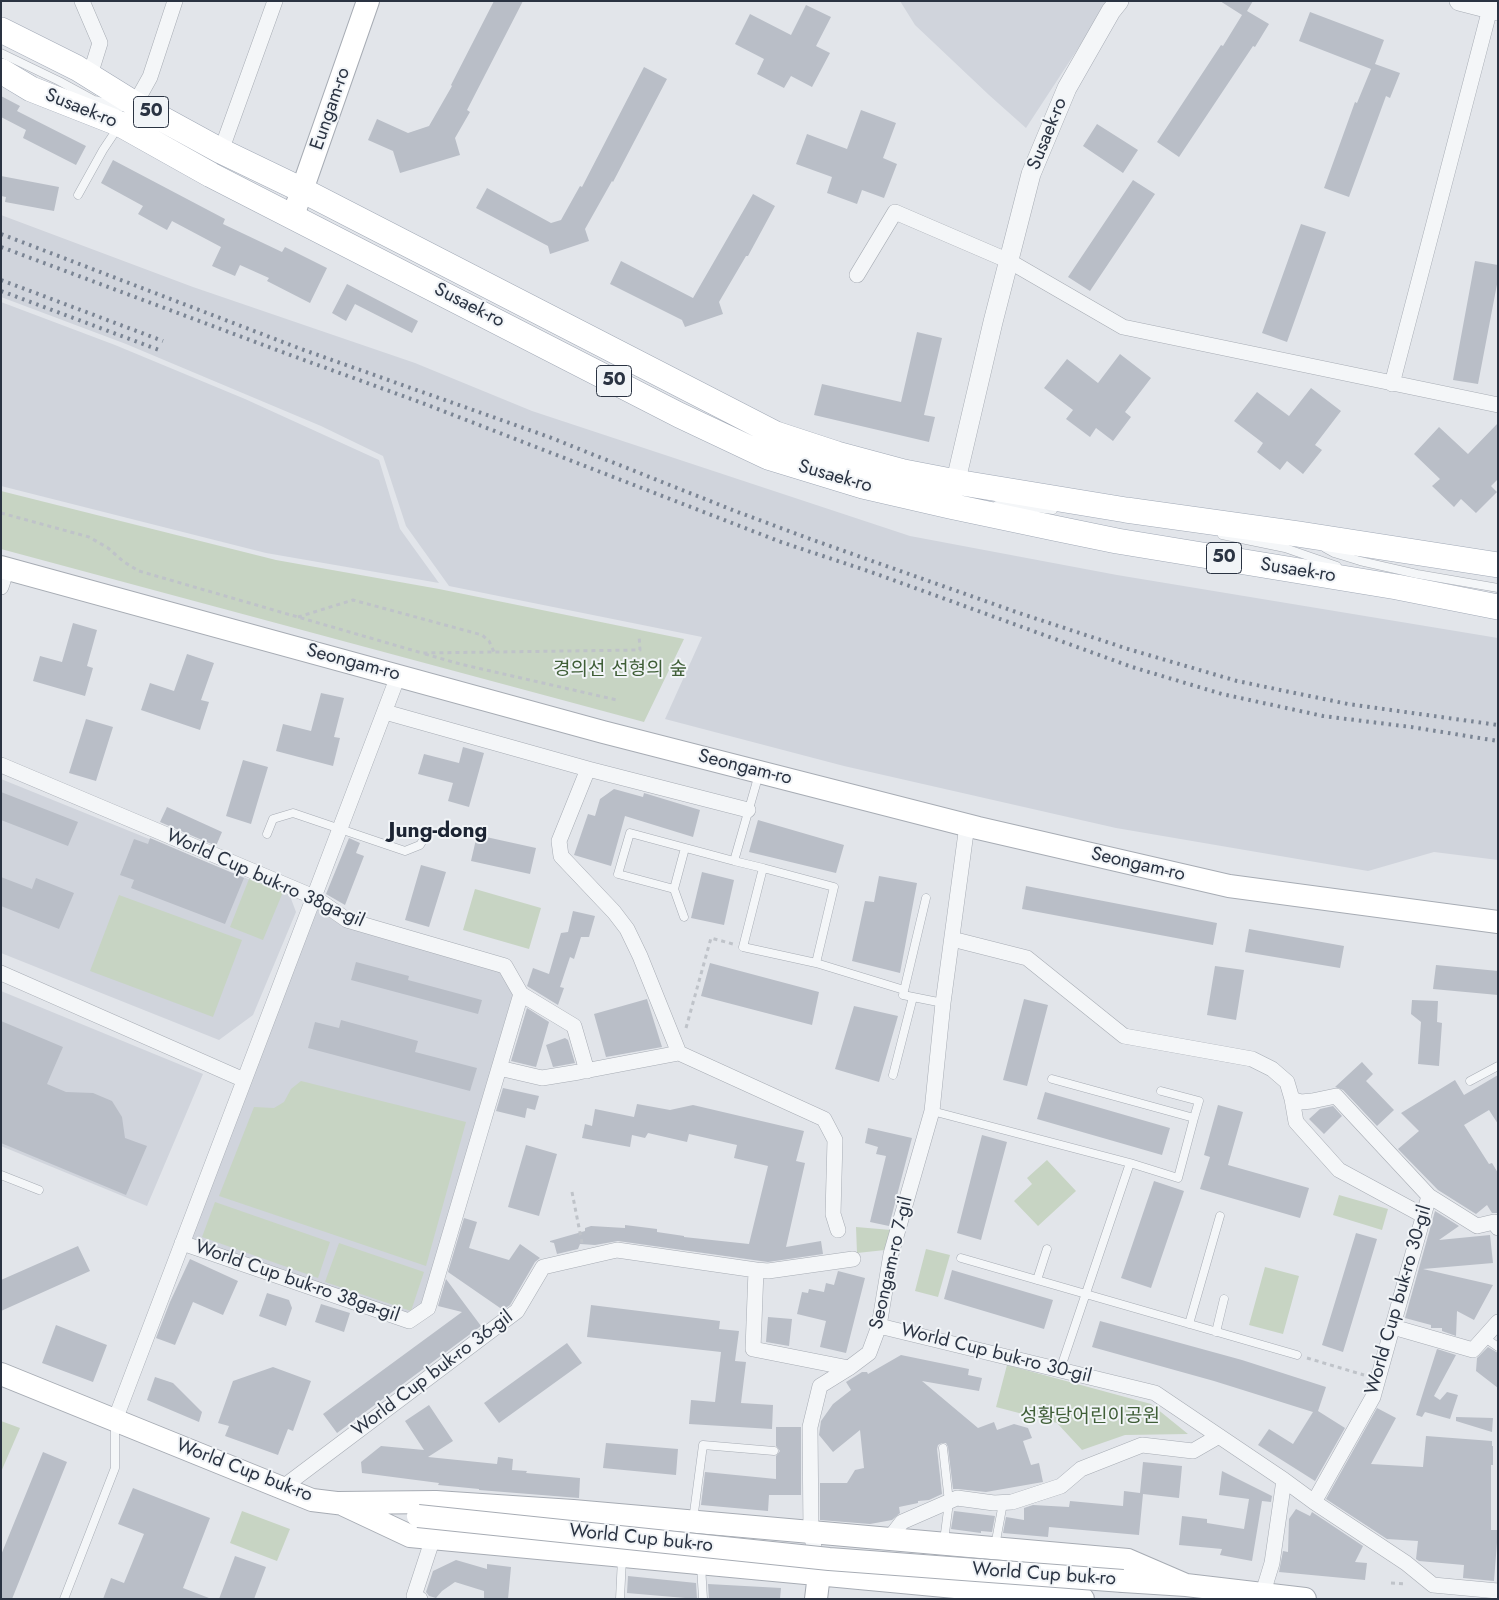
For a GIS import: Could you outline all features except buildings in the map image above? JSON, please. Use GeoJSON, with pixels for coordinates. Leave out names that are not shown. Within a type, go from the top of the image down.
{"type":"FeatureCollection","features":[{"type":"Feature","properties":{"kind":"main road","name":"Eungam-ro"},"geometry":{"type":"LineString","coordinates":[[293,216],[368,1]]}},
{"type":"Feature","properties":{"kind":"main road","name":"Susaek-ro"},"geometry":{"type":"LineString","coordinates":[[1,30],[90,75],[135,104],[220,151],[302,190],[776,434],[837,454],[894,469],[956,482],[1126,510],[1498,565]]}},
{"type":"Feature","properties":{"kind":"main road","name":"Susaek-ro"},"geometry":{"type":"LineString","coordinates":[[1,71],[31,89],[120,124],[211,175],[679,415],[768,457],[863,486],[1117,541],[1397,587],[1498,607]]}},
{"type":"Feature","properties":{"kind":"main road","name":"Seongam-ro"},"geometry":{"type":"LineString","coordinates":[[3,574],[398,676],[611,734],[967,825],[1229,886],[1498,922]]}},
{"type":"Feature","properties":{"kind":"main road","name":"World Cup buk-ro"},"geometry":{"type":"LineString","coordinates":[[1,1374],[312,1500],[418,1516],[829,1559],[1123,1581],[1185,1589],[1305,1599]]}},
{"type":"Feature","properties":{"kind":"main road"},"geometry":{"type":"LineString","coordinates":[[338,1503],[436,1502],[573,1511],[1128,1560],[1185,1589]]}},
{"type":"Feature","properties":{"kind":"main road"},"geometry":{"type":"LineString","coordinates":[[338,1503],[410,1536],[820,1574],[935,1588],[1083,1599]]}},
{"type":"Feature","properties":{"kind":"main road"},"geometry":{"type":"LineString","coordinates":[[816,1599],[820,1574]]}},
{"type":"Feature","properties":{"kind":"main road"},"geometry":{"type":"LineString","coordinates":[[1139,1599],[1185,1589]]}},
{"type":"Feature","properties":{"kind":"street"},"geometry":{"type":"LineString","coordinates":[[82,1],[100,43],[90,75]]}},
{"type":"Feature","properties":{"kind":"street"},"geometry":{"type":"LineString","coordinates":[[135,104],[150,77],[175,1]]}},
{"type":"Feature","properties":{"kind":"street"},"geometry":{"type":"LineString","coordinates":[[220,151],[274,1]]}},
{"type":"Feature","properties":{"kind":"street","name":"Susaek-ro"},"geometry":{"type":"LineString","coordinates":[[950,506],[1031,174],[1067,88],[1111,11],[1119,1]]}},
{"type":"Feature","properties":{"kind":"street"},"geometry":{"type":"LineString","coordinates":[[1392,384],[1494,8],[1459,1]]}},
{"type":"Feature","properties":{"kind":"street"},"geometry":{"type":"LineString","coordinates":[[857,275],[895,212],[1009,261],[1123,327],[1498,405]]}},
{"type":"Feature","properties":{"kind":"street"},"geometry":{"type":"LineString","coordinates":[[115,1420],[398,676]]}},
{"type":"Feature","properties":{"kind":"street"},"geometry":{"type":"LineString","coordinates":[[385,712],[588,769],[748,810]]}},
{"type":"Feature","properties":{"kind":"street","name":"World Cup buk-ro 38ga-gil"},"geometry":{"type":"LineString","coordinates":[[1,765],[314,897],[347,920],[505,966],[521,994],[574,1026],[587,1071]]}},
{"type":"Feature","properties":{"kind":"street"},"geometry":{"type":"LineString","coordinates":[[588,769],[559,841],[561,856],[614,912],[627,929],[640,956],[679,1053]]}},
{"type":"Feature","properties":{"kind":"street","name":"Seongam-ro 7-gil"},"geometry":{"type":"LineString","coordinates":[[820,1574],[811,1533],[810,1427],[820,1386],[869,1353],[879,1326],[891,1254],[932,1111],[943,1003],[967,825]]}},
{"type":"Feature","properties":{"kind":"street"},"geometry":{"type":"LineString","coordinates":[[952,939],[1027,958],[1124,1036],[1252,1059],[1272,1069],[1287,1082],[1296,1122],[1339,1170],[1424,1216]]}},
{"type":"Feature","properties":{"kind":"street"},"geometry":{"type":"LineString","coordinates":[[1,973],[244,1080]]}},
{"type":"Feature","properties":{"kind":"street","name":"World Cup buk-ro 38ga-gil"},"geometry":{"type":"LineString","coordinates":[[182,1243],[409,1321],[428,1308],[521,994]]}},
{"type":"Feature","properties":{"kind":"street"},"geometry":{"type":"LineString","coordinates":[[499,1068],[542,1078],[679,1053],[824,1119],[834,1140],[833,1214],[838,1230]]}},
{"type":"Feature","properties":{"kind":"street","name":"World Cup buk-ro 30-gil"},"geometry":{"type":"LineString","coordinates":[[1292,1099],[1301,1102],[1336,1096],[1429,1196],[1477,1226],[1494,1222],[1498,1228]]}},
{"type":"Feature","properties":{"kind":"street","name":"World Cup buk-ro 30-gil"},"geometry":{"type":"LineString","coordinates":[[879,1326],[1155,1393],[1314,1502],[1373,1397],[1429,1196]]}},
{"type":"Feature","properties":{"kind":"street","name":"World Cup buk-ro 36-gil"},"geometry":{"type":"LineString","coordinates":[[282,1488],[517,1311],[543,1267],[617,1250],[768,1271],[853,1259]]}},
{"type":"Feature","properties":{"kind":"street"},"geometry":{"type":"LineString","coordinates":[[756,1270],[753,1349],[849,1368]]}},
{"type":"Feature","properties":{"kind":"street"},"geometry":{"type":"LineString","coordinates":[[1393,1327],[1473,1350],[1498,1322]]}},
{"type":"Feature","properties":{"kind":"street"},"geometry":{"type":"LineString","coordinates":[[889,1538],[902,1522],[957,1498],[1003,1503],[1012,1502],[1061,1486],[1081,1468],[1142,1445],[1192,1451],[1219,1436]]}},
{"type":"Feature","properties":{"kind":"street"},"geometry":{"type":"LineString","coordinates":[[1261,1596],[1272,1563],[1284,1480]]}},
{"type":"Feature","properties":{"kind":"street"},"geometry":{"type":"LineString","coordinates":[[1314,1502],[1406,1563],[1433,1585],[1498,1591]]}},
{"type":"Feature","properties":{"kind":"street"},"geometry":{"type":"LineString","coordinates":[[417,1598],[433,1538]]}},
{"type":"Feature","properties":{"kind":"lane"},"geometry":{"type":"LineString","coordinates":[[1,53],[94,100],[158,116]]}},
{"type":"Feature","properties":{"kind":"lane"},"geometry":{"type":"LineString","coordinates":[[78,195],[120,124]]}},
{"type":"Feature","properties":{"kind":"lane"},"geometry":{"type":"LineString","coordinates":[[950,506],[1012,505],[1060,512]]}},
{"type":"Feature","properties":{"kind":"lane"},"geometry":{"type":"LineString","coordinates":[[1213,534],[1285,548],[1341,568]]}},
{"type":"Feature","properties":{"kind":"lane"},"geometry":{"type":"LineString","coordinates":[[1298,534],[1334,553],[1360,561],[1417,574],[1498,588]]}},
{"type":"Feature","properties":{"kind":"lane"},"geometry":{"type":"LineString","coordinates":[[1350,571],[1397,587]]}},
{"type":"Feature","properties":{"kind":"lane"},"geometry":{"type":"LineString","coordinates":[[734,861],[759,772]]}},
{"type":"Feature","properties":{"kind":"lane"},"geometry":{"type":"LineString","coordinates":[[267,834],[273,818],[293,813],[405,851],[420,845],[428,832]]}},
{"type":"Feature","properties":{"kind":"lane"},"geometry":{"type":"LineString","coordinates":[[674,889],[618,874],[630,833],[834,887],[816,963]]}},
{"type":"Feature","properties":{"kind":"lane"},"geometry":{"type":"LineString","coordinates":[[684,917],[674,889],[685,848]]}},
{"type":"Feature","properties":{"kind":"lane"},"geometry":{"type":"LineString","coordinates":[[763,868],[743,947],[816,963],[904,990]]}},
{"type":"Feature","properties":{"kind":"lane"},"geometry":{"type":"LineString","coordinates":[[926,898],[903,995],[943,1003]]}},
{"type":"Feature","properties":{"kind":"lane"},"geometry":{"type":"LineString","coordinates":[[893,1075],[913,996]]}},
{"type":"Feature","properties":{"kind":"lane"},"geometry":{"type":"LineString","coordinates":[[1470,1081],[1498,1066]]}},
{"type":"Feature","properties":{"kind":"lane"},"geometry":{"type":"LineString","coordinates":[[1052,1080],[1194,1118]]}},
{"type":"Feature","properties":{"kind":"lane"},"geometry":{"type":"LineString","coordinates":[[932,1111],[1130,1163],[1178,1178],[1199,1101],[1161,1092]]}},
{"type":"Feature","properties":{"kind":"lane"},"geometry":{"type":"LineString","coordinates":[[1060,1370],[1130,1163]]}},
{"type":"Feature","properties":{"kind":"lane"},"geometry":{"type":"LineString","coordinates":[[1,1175],[39,1190]]}},
{"type":"Feature","properties":{"kind":"lane"},"geometry":{"type":"LineString","coordinates":[[1188,1324],[1220,1216]]}},
{"type":"Feature","properties":{"kind":"lane"},"geometry":{"type":"LineString","coordinates":[[1037,1280],[1047,1249]]}},
{"type":"Feature","properties":{"kind":"lane"},"geometry":{"type":"LineString","coordinates":[[961,1258],[1297,1356]]}},
{"type":"Feature","properties":{"kind":"lane"},"geometry":{"type":"LineString","coordinates":[[1216,1332],[1224,1299]]}},
{"type":"Feature","properties":{"kind":"lane"},"geometry":{"type":"LineString","coordinates":[[1485,1338],[1498,1347]]}},
{"type":"Feature","properties":{"kind":"lane"},"geometry":{"type":"LineString","coordinates":[[64,1599],[115,1468],[115,1420]]}},
{"type":"Feature","properties":{"kind":"lane","name":"World Cup buk-ro"},"geometry":{"type":"LineString","coordinates":[[693,1522],[703,1445],[774,1451]]}},
{"type":"Feature","properties":{"kind":"lane"},"geometry":{"type":"LineString","coordinates":[[943,1448],[949,1502],[943,1543]]}},
{"type":"Feature","properties":{"kind":"lane","name":"World Cup buk-ro"},"geometry":{"type":"LineString","coordinates":[[995,1548],[1003,1503]]}},
{"type":"Feature","properties":{"kind":"lane"},"geometry":{"type":"LineString","coordinates":[[620,1599],[622,1556]]}},
{"type":"Feature","properties":{"kind":"lane"},"geometry":{"type":"LineString","coordinates":[[701,1563],[703,1599]]}},
{"type":"Feature","properties":{"kind":"lane"},"geometry":{"type":"LineString","coordinates":[[1498,1581],[1498,1591]]}},
{"type":"Feature","properties":{"kind":"path"},"geometry":{"type":"LineString","coordinates":[[1,513],[90,537],[139,571],[460,664],[617,700]]}},
{"type":"Feature","properties":{"kind":"path"},"geometry":{"type":"LineString","coordinates":[[298,617],[353,600],[482,635],[489,641],[494,652]]}},
{"type":"Feature","properties":{"kind":"path"},"geometry":{"type":"LineString","coordinates":[[422,653],[640,650],[640,635]]}},
{"type":"Feature","properties":{"kind":"path"},"geometry":{"type":"LineString","coordinates":[[689,1018],[711,938],[743,947]]}},
{"type":"Feature","properties":{"kind":"path"},"geometry":{"type":"LineString","coordinates":[[572,1192],[585,1257]]}},
{"type":"Feature","properties":{"kind":"path"},"geometry":{"type":"LineString","coordinates":[[1297,1356],[1379,1379]]}},
{"type":"Feature","properties":{"kind":"shaded area"},"geometry":{"type":"Polygon","coordinates":[[[900,1],[1109,1],[1026,128],[915,25],[900,1]]]}},
{"type":"Feature","properties":{"kind":"shaded area"},"geometry":{"type":"Polygon","coordinates":[[[1,215],[193,287],[415,363],[532,411],[910,536],[1117,575],[1498,638],[1498,860],[1434,852],[1368,871],[1116,828],[844,766],[665,719],[702,637],[449,586],[406,526],[383,456],[321,426],[126,344],[1,297],[1,215]]]}},
{"type":"Feature","properties":{"kind":"shaded area"},"geometry":{"type":"Polygon","coordinates":[[[1,302],[115,345],[245,399],[379,460],[400,529],[439,583],[266,553],[1,486],[1,302]]]}},
{"type":"Feature","properties":{"kind":"shaded area"},"geometry":{"type":"Polygon","coordinates":[[[1,779],[290,896],[296,912],[253,1015],[219,1040],[1,953],[1,779]]]}},
{"type":"Feature","properties":{"kind":"shaded area"},"geometry":{"type":"Polygon","coordinates":[[[314,897],[347,920],[505,966],[521,994],[428,1308],[409,1321],[182,1243],[314,897]]]}},
{"type":"Feature","properties":{"kind":"shaded area"},"geometry":{"type":"Polygon","coordinates":[[[1,991],[203,1074],[147,1206],[1,1146],[1,991]]]}},
{"type":"Feature","properties":{"kind":"green space","name":"경의선 선형의 숲"},"geometry":{"type":"Polygon","coordinates":[[[1,491],[276,560],[439,589],[684,639],[644,722],[1,549],[1,491]]]}},
{"type":"Feature","properties":{"kind":"green space"},"geometry":{"type":"Polygon","coordinates":[[[249,879],[283,892],[263,940],[230,927],[249,879]]]}},
{"type":"Feature","properties":{"kind":"green space"},"geometry":{"type":"Polygon","coordinates":[[[475,889],[541,908],[529,949],[463,930],[475,889]]]}},
{"type":"Feature","properties":{"kind":"green space"},"geometry":{"type":"Polygon","coordinates":[[[119,895],[242,940],[213,1017],[90,971],[119,895]]]}},
{"type":"Feature","properties":{"kind":"green space"},"geometry":{"type":"Polygon","coordinates":[[[301,1081],[466,1122],[426,1266],[219,1196],[254,1107],[274,1108],[284,1102],[291,1089],[301,1081]]]}},
{"type":"Feature","properties":{"kind":"green space"},"geometry":{"type":"Polygon","coordinates":[[[1047,1160],[1076,1191],[1038,1226],[1014,1201],[1032,1184],[1027,1178],[1047,1160]]]}},
{"type":"Feature","properties":{"kind":"green space"},"geometry":{"type":"Polygon","coordinates":[[[1339,1195],[1388,1209],[1382,1230],[1333,1215],[1339,1195]]]}},
{"type":"Feature","properties":{"kind":"green space"},"geometry":{"type":"Polygon","coordinates":[[[215,1202],[330,1242],[318,1278],[202,1237],[215,1202]]]}},
{"type":"Feature","properties":{"kind":"green space"},"geometry":{"type":"Polygon","coordinates":[[[856,1227],[891,1230],[885,1250],[857,1253],[856,1227]]]}},
{"type":"Feature","properties":{"kind":"green space"},"geometry":{"type":"Polygon","coordinates":[[[339,1243],[424,1272],[411,1311],[325,1282],[339,1243]]]}},
{"type":"Feature","properties":{"kind":"green space"},"geometry":{"type":"Polygon","coordinates":[[[926,1249],[950,1255],[938,1297],[915,1291],[926,1249]]]}},
{"type":"Feature","properties":{"kind":"green space"},"geometry":{"type":"Polygon","coordinates":[[[1265,1267],[1299,1276],[1283,1334],[1249,1325],[1265,1267]]]}},
{"type":"Feature","properties":{"kind":"green space","name":"성황당어린이공원"},"geometry":{"type":"Polygon","coordinates":[[[1007,1365],[1151,1404],[1188,1434],[1125,1435],[1082,1450],[1057,1423],[996,1407],[1007,1365]]]}},
{"type":"Feature","properties":{"kind":"green space"},"geometry":{"type":"Polygon","coordinates":[[[1,1421],[20,1428],[1,1472],[1,1421]]]}},
{"type":"Feature","properties":{"kind":"green space"},"geometry":{"type":"Polygon","coordinates":[[[242,1511],[290,1529],[277,1561],[230,1543],[242,1511]]]}},
{"type":"Feature","properties":{"kind":"railway"},"geometry":{"type":"LineString","coordinates":[[1,234],[301,349],[549,437],[813,540],[1016,612],[1128,649],[1237,681],[1348,704],[1498,725]]}},
{"type":"Feature","properties":{"kind":"railway"},"geometry":{"type":"LineString","coordinates":[[1,247],[425,404],[781,542],[871,572],[1132,667],[1222,694],[1323,716],[1411,727],[1498,741]]}},
{"type":"Feature","properties":{"kind":"railway"},"geometry":{"type":"LineString","coordinates":[[1,280],[163,341]]}},
{"type":"Feature","properties":{"kind":"railway"},"geometry":{"type":"LineString","coordinates":[[1,291],[159,350]]}},
{"type":"Feature","properties":{"kind":"district","name":"Jung-dong"},"geometry":{"type":"Point","coordinates":[438,832]}}]}
